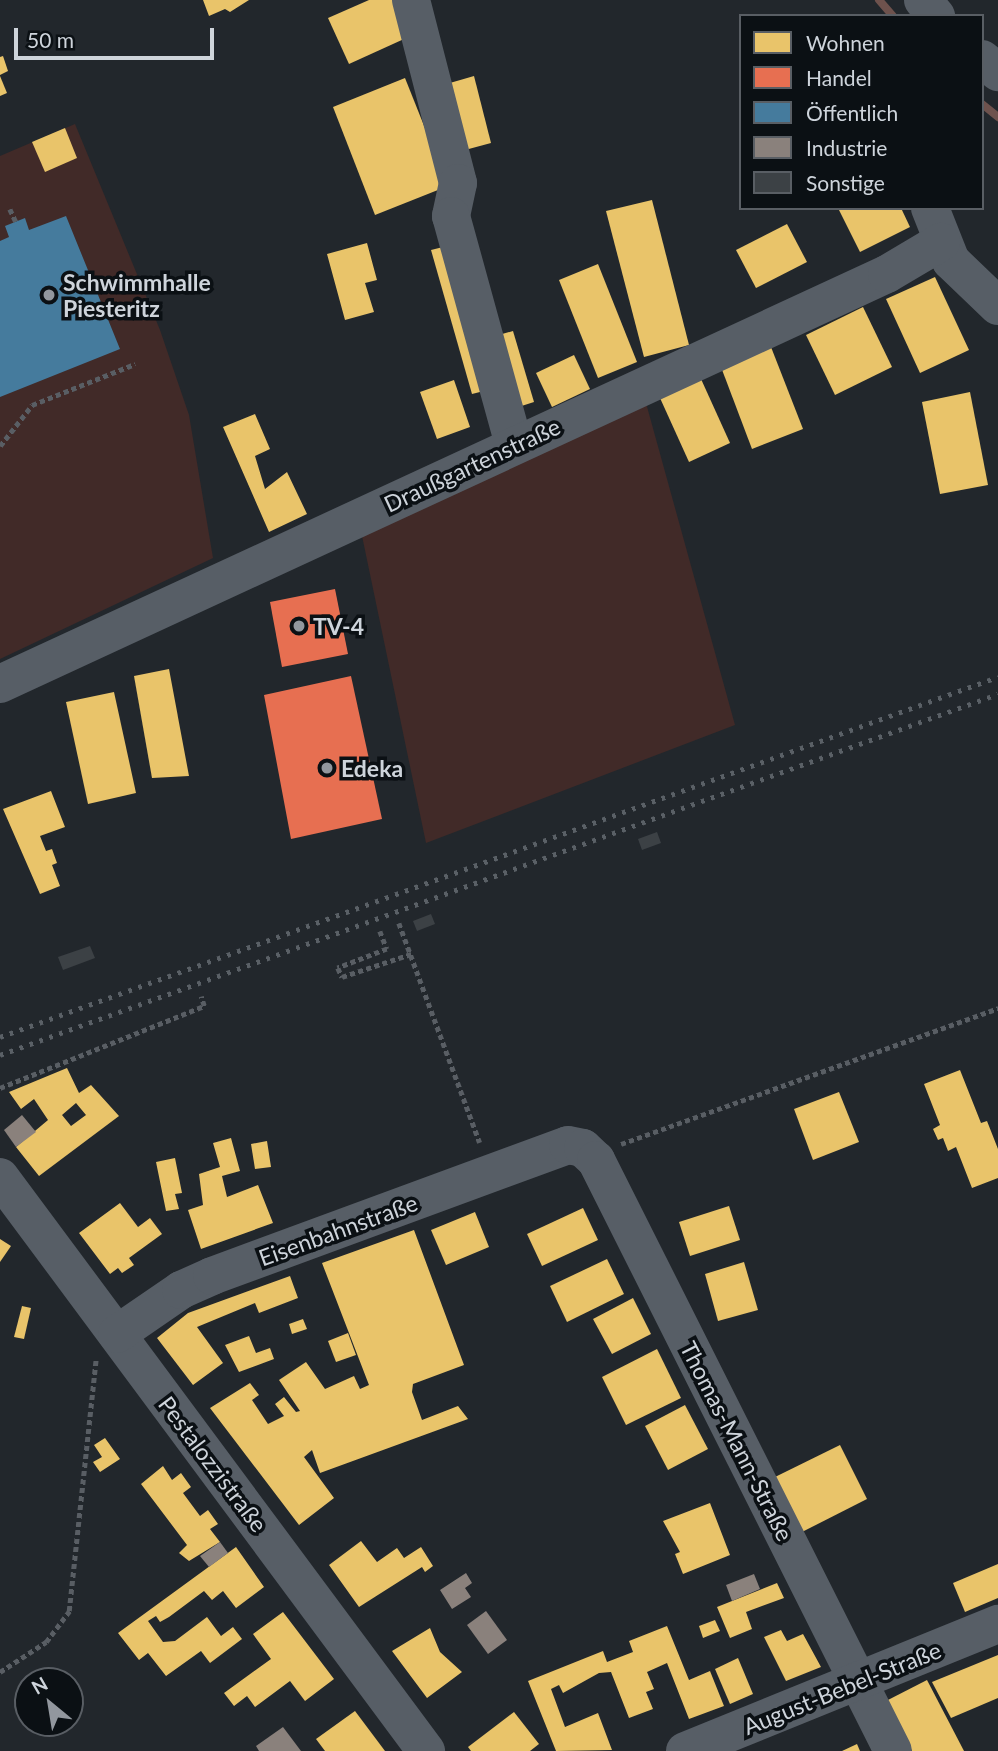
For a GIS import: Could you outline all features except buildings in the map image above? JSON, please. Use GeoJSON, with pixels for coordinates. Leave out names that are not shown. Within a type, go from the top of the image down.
{"type":"FeatureCollection","features":[{"type":"Feature","properties":{"kind":"street"},"geometry":{"type":"LineString","coordinates":[[411,0],[458,183],[451,216],[514,445]]}},
{"type":"Feature","properties":{"kind":"street"},"geometry":{"type":"LineString","coordinates":[[923,0],[934,14]]}},
{"type":"Feature","properties":{"kind":"street"},"geometry":{"type":"LineString","coordinates":[[984,60],[998,72]]}},
{"type":"Feature","properties":{"kind":"street"},"geometry":{"type":"LineString","coordinates":[[936,225],[951,261],[998,306]]}},
{"type":"Feature","properties":{"kind":"street","name":"Draußgartenstraße"},"geometry":{"type":"LineString","coordinates":[[0,684],[887,274],[936,225]]}},
{"type":"Feature","properties":{"kind":"street","name":"Eisenbahnstraße"},"geometry":{"type":"LineString","coordinates":[[120,1338],[181,1290],[212,1276],[491,1174],[582,1152]]}},
{"type":"Feature","properties":{"kind":"street","name":"Thomas-Mann-Straße"},"geometry":{"type":"LineString","coordinates":[[582,1152],[893,1751]]}},
{"type":"Feature","properties":{"kind":"street","name":"Pestalozzistraße"},"geometry":{"type":"LineString","coordinates":[[3,1186],[120,1338],[426,1751]]}},
{"type":"Feature","properties":{"kind":"street","name":"August-Bebel-Straße"},"geometry":{"type":"LineString","coordinates":[[685,1751],[998,1624]]}},
{"type":"Feature","properties":{"kind":"path"},"geometry":{"type":"LineString","coordinates":[[10,209],[16,222]]}},
{"type":"Feature","properties":{"kind":"path"},"geometry":{"type":"LineString","coordinates":[[0,446],[32,405],[135,364]]}},
{"type":"Feature","properties":{"kind":"path"},"geometry":{"type":"LineString","coordinates":[[399,923],[491,1174]]}},
{"type":"Feature","properties":{"kind":"path"},"geometry":{"type":"LineString","coordinates":[[380,931],[387,949],[338,968],[342,977],[411,954]]}},
{"type":"Feature","properties":{"kind":"path"},"geometry":{"type":"LineString","coordinates":[[0,1088],[205,1006],[201,996]]}},
{"type":"Feature","properties":{"kind":"path"},"geometry":{"type":"LineString","coordinates":[[582,1152],[627,1140],[998,1008]]}},
{"type":"Feature","properties":{"kind":"path"},"geometry":{"type":"LineString","coordinates":[[0,1672],[46,1642],[69,1611],[96,1360],[120,1338]]}},
{"type":"Feature","properties":{"kind":"shaded area"},"geometry":{"type":"Polygon","coordinates":[[[75,124],[160,330],[189,415],[213,558],[0,659],[0,156],[75,124]]]}},
{"type":"Feature","properties":{"kind":"shaded area"},"geometry":{"type":"Polygon","coordinates":[[[646,403],[735,725],[426,843],[361,531],[646,403]]]}},
{"type":"Feature","properties":{"kind":"waterway"},"geometry":{"type":"LineString","coordinates":[[879,0],[891,14]]}},
{"type":"Feature","properties":{"kind":"waterway"},"geometry":{"type":"LineString","coordinates":[[984,106],[998,117]]}},
{"type":"Feature","properties":{"kind":"railway"},"geometry":{"type":"LineString","coordinates":[[0,1037],[998,677]]}},
{"type":"Feature","properties":{"kind":"railway"},"geometry":{"type":"LineString","coordinates":[[0,1055],[998,694]]}},
{"type":"Feature","properties":{"kind":"place","name":"Schwimmhalle Piesteritz"},"geometry":{"type":"Point","coordinates":[49,295]}},
{"type":"Feature","properties":{"kind":"place","name":"TV-4"},"geometry":{"type":"Point","coordinates":[299,626]}},
{"type":"Feature","properties":{"kind":"place","name":"Edeka"},"geometry":{"type":"Point","coordinates":[327,768]}}]}
